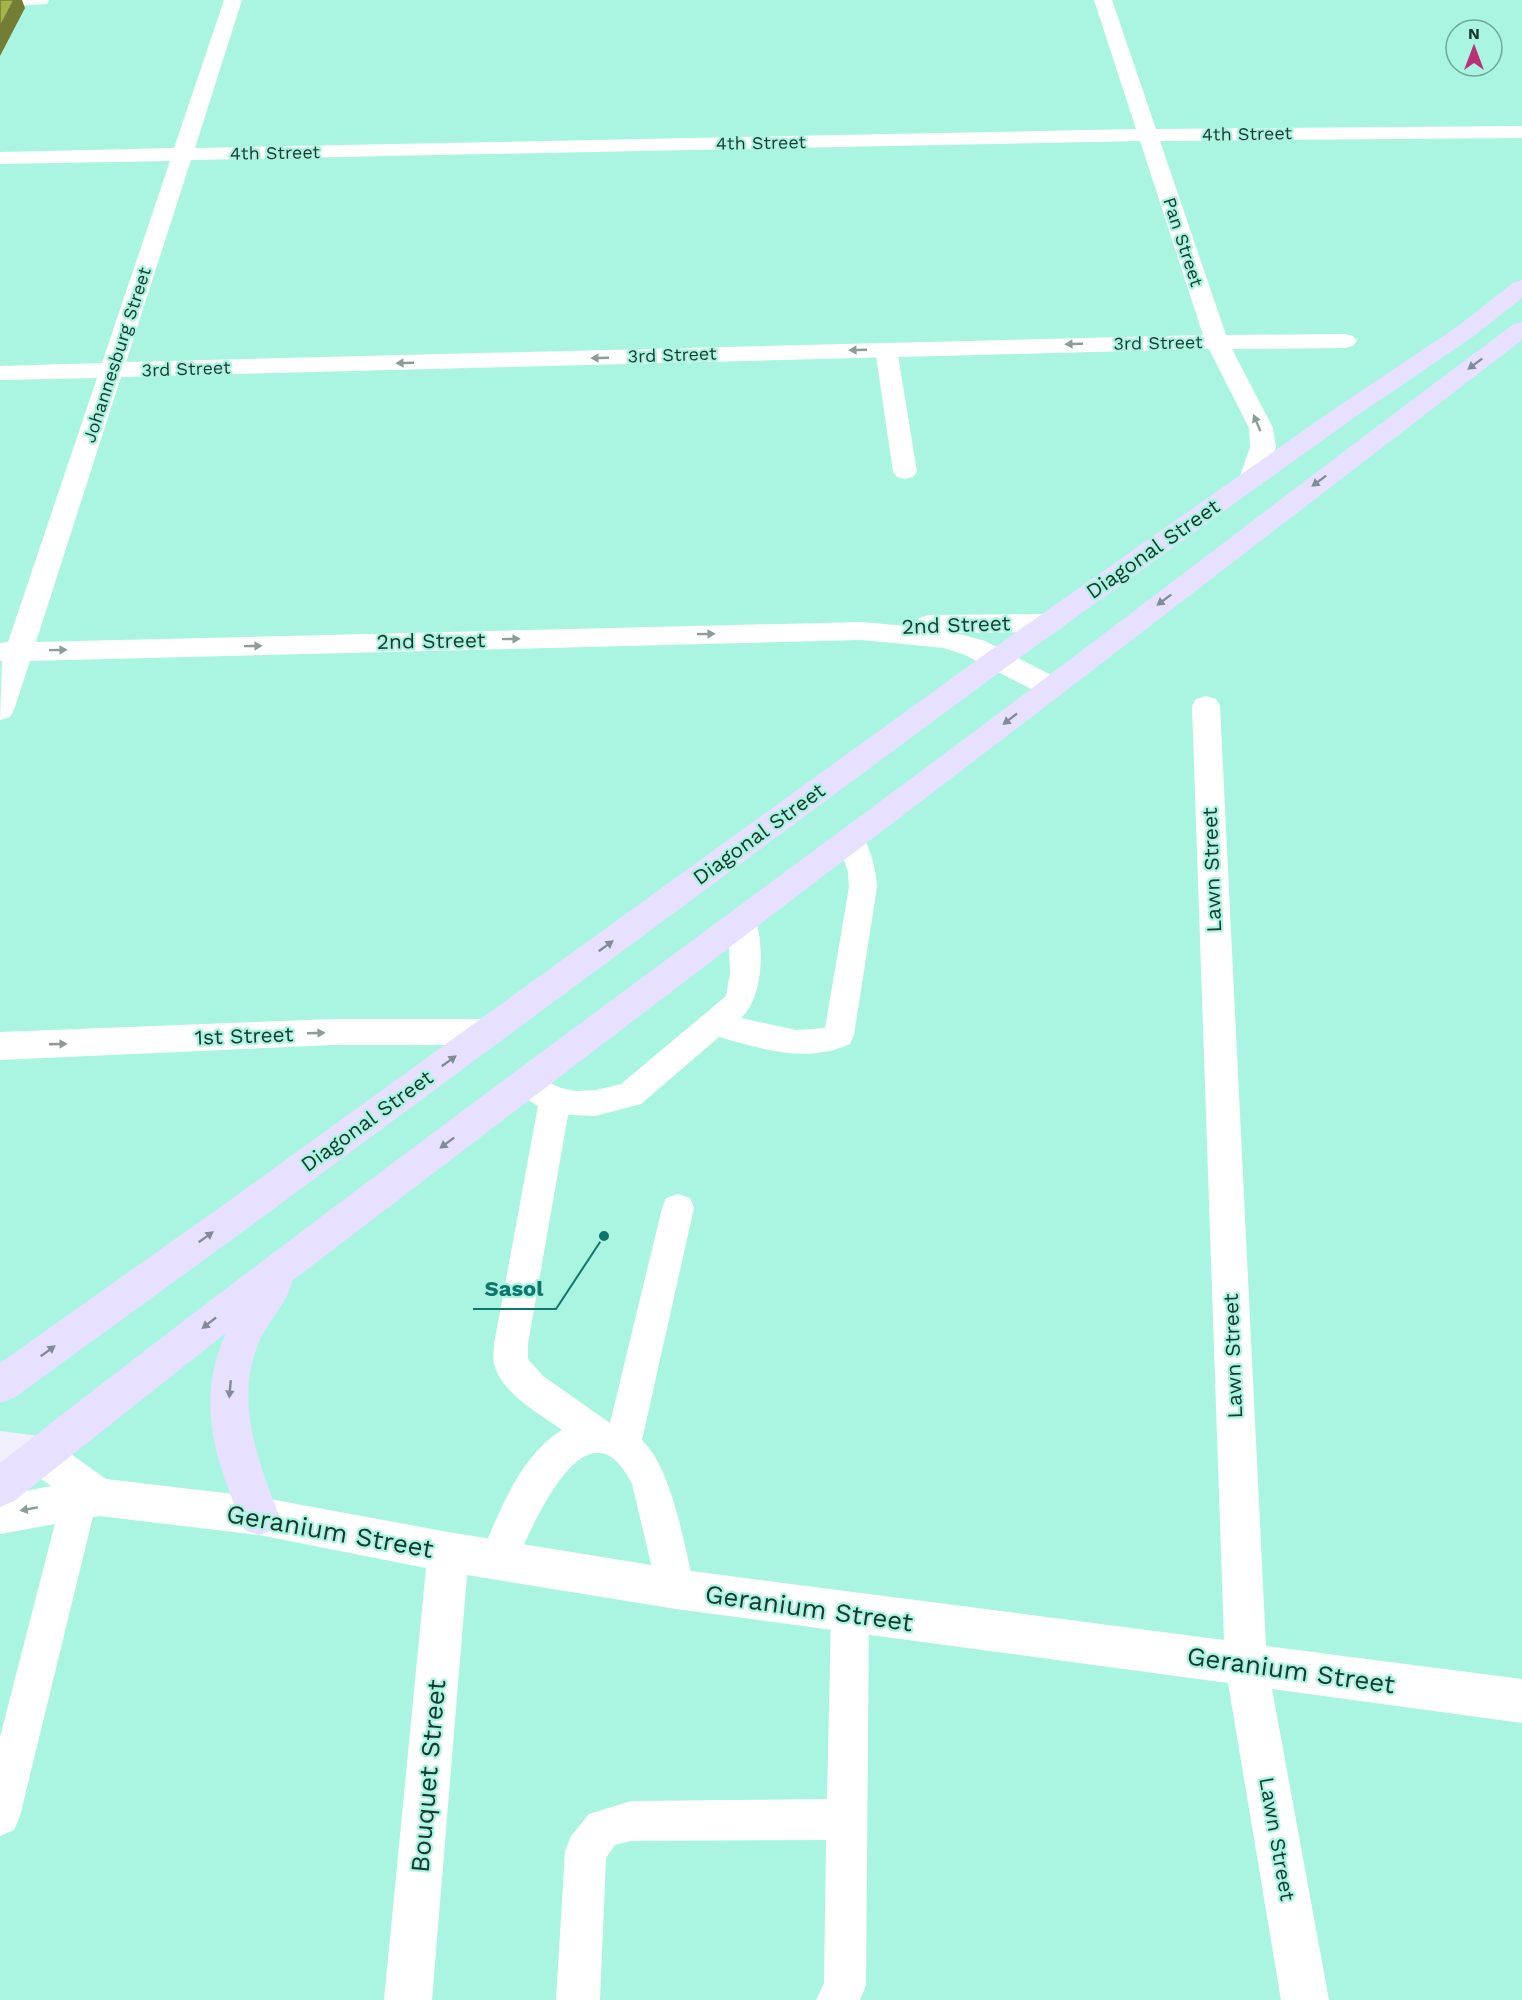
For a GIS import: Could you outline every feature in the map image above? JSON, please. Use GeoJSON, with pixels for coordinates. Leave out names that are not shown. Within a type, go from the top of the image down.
{"type":"FeatureCollection","features":[{"type":"Feature","properties":{"kind":"main road","name":"Diagonal Street"},"geometry":{"type":"LineString","coordinates":[[0,1385],[998,660],[1252,479],[1466,331],[1522,287]]}},
{"type":"Feature","properties":{"kind":"main road","name":"Diagonal Street"},"geometry":{"type":"LineString","coordinates":[[0,1488],[289,1261],[1522,329]]}},
{"type":"Feature","properties":{"kind":"main road"},"geometry":{"type":"LineString","coordinates":[[259,1516],[234,1443],[228,1413],[230,1381],[238,1348],[255,1309],[289,1261]]}},
{"type":"Feature","properties":{"kind":"main road","name":"Geranium Street"},"geometry":{"type":"LineString","coordinates":[[0,1450],[40,1455]]}},
{"type":"Feature","properties":{"kind":"street"},"geometry":{"type":"LineString","coordinates":[[0,1],[40,0]]}},
{"type":"Feature","properties":{"kind":"street","name":"Johannesburg Street"},"geometry":{"type":"LineString","coordinates":[[0,710],[10,652],[112,371],[233,0]]}},
{"type":"Feature","properties":{"kind":"street","name":"Pan Street"},"geometry":{"type":"LineString","coordinates":[[1103,0],[1217,342],[1261,429],[1263,447],[1252,479]]}},
{"type":"Feature","properties":{"kind":"street","name":"4th Street"},"geometry":{"type":"LineString","coordinates":[[0,158],[1148,135],[1522,132]]}},
{"type":"Feature","properties":{"kind":"street","name":"3rd Street"},"geometry":{"type":"LineString","coordinates":[[0,374],[1345,340]]}},
{"type":"Feature","properties":{"kind":"street","name":"2nd Street"},"geometry":{"type":"LineString","coordinates":[[10,652],[862,631],[937,624],[1050,623]]}},
{"type":"Feature","properties":{"kind":"street","name":"2nd Street"},"geometry":{"type":"LineString","coordinates":[[862,631],[945,639],[975,648],[1051,687]]}},
{"type":"Feature","properties":{"kind":"street","name":"Lawn Street"},"geometry":{"type":"LineString","coordinates":[[1206,706],[1246,1663],[1305,2000]]}},
{"type":"Feature","properties":{"kind":"street","name":"1st Street"},"geometry":{"type":"LineString","coordinates":[[0,1046],[333,1032],[488,1032]]}},
{"type":"Feature","properties":{"kind":"street","name":"Geranium Street"},"geometry":{"type":"LineString","coordinates":[[40,1455],[89,1499]]}},
{"type":"Feature","properties":{"kind":"street","name":"Geranium Street"},"geometry":{"type":"LineString","coordinates":[[0,1515],[89,1499],[259,1516],[448,1552],[676,1589],[850,1614],[1246,1663],[1522,1701]]}},
{"type":"Feature","properties":{"kind":"street","name":"Bouquet Street"},"geometry":{"type":"LineString","coordinates":[[408,2000],[448,1552]]}},
{"type":"Feature","properties":{"kind":"lane"},"geometry":{"type":"LineString","coordinates":[[886,350],[905,472]]}},
{"type":"Feature","properties":{"kind":"lane"},"geometry":{"type":"LineString","coordinates":[[714,1023],[798,1043],[832,1041],[839,1035],[863,887],[862,872],[850,839]]}},
{"type":"Feature","properties":{"kind":"lane"},"geometry":{"type":"LineString","coordinates":[[525,1084],[555,1100],[576,1104],[596,1103],[630,1095],[738,1003],[743,993],[745,977],[742,920]]}},
{"type":"Feature","properties":{"kind":"lane"},"geometry":{"type":"LineString","coordinates":[[555,1100],[511,1344],[511,1365],[531,1387],[639,1461],[649,1480],[676,1589]]}},
{"type":"Feature","properties":{"kind":"lane"},"geometry":{"type":"LineString","coordinates":[[612,1441],[678,1208]]}},
{"type":"Feature","properties":{"kind":"lane"},"geometry":{"type":"LineString","coordinates":[[498,1560],[540,1476],[556,1454],[578,1440],[612,1441]]}},
{"type":"Feature","properties":{"kind":"lane"},"geometry":{"type":"LineString","coordinates":[[0,1816],[89,1499]]}},
{"type":"Feature","properties":{"kind":"lane"},"geometry":{"type":"LineString","coordinates":[[838,2000],[845,1985],[850,1614]]}},
{"type":"Feature","properties":{"kind":"lane"},"geometry":{"type":"LineString","coordinates":[[578,2000],[586,1851],[603,1828],[631,1821],[847,1819]]}},
{"type":"Feature","properties":{"kind":"building"},"geometry":{"type":"Polygon","coordinates":[[[0,0],[14,0],[0,27],[0,0]]]}},
{"type":"Feature","properties":{"kind":"place","name":"Sasol"},"geometry":{"type":"Point","coordinates":[604,1236]}}]}
